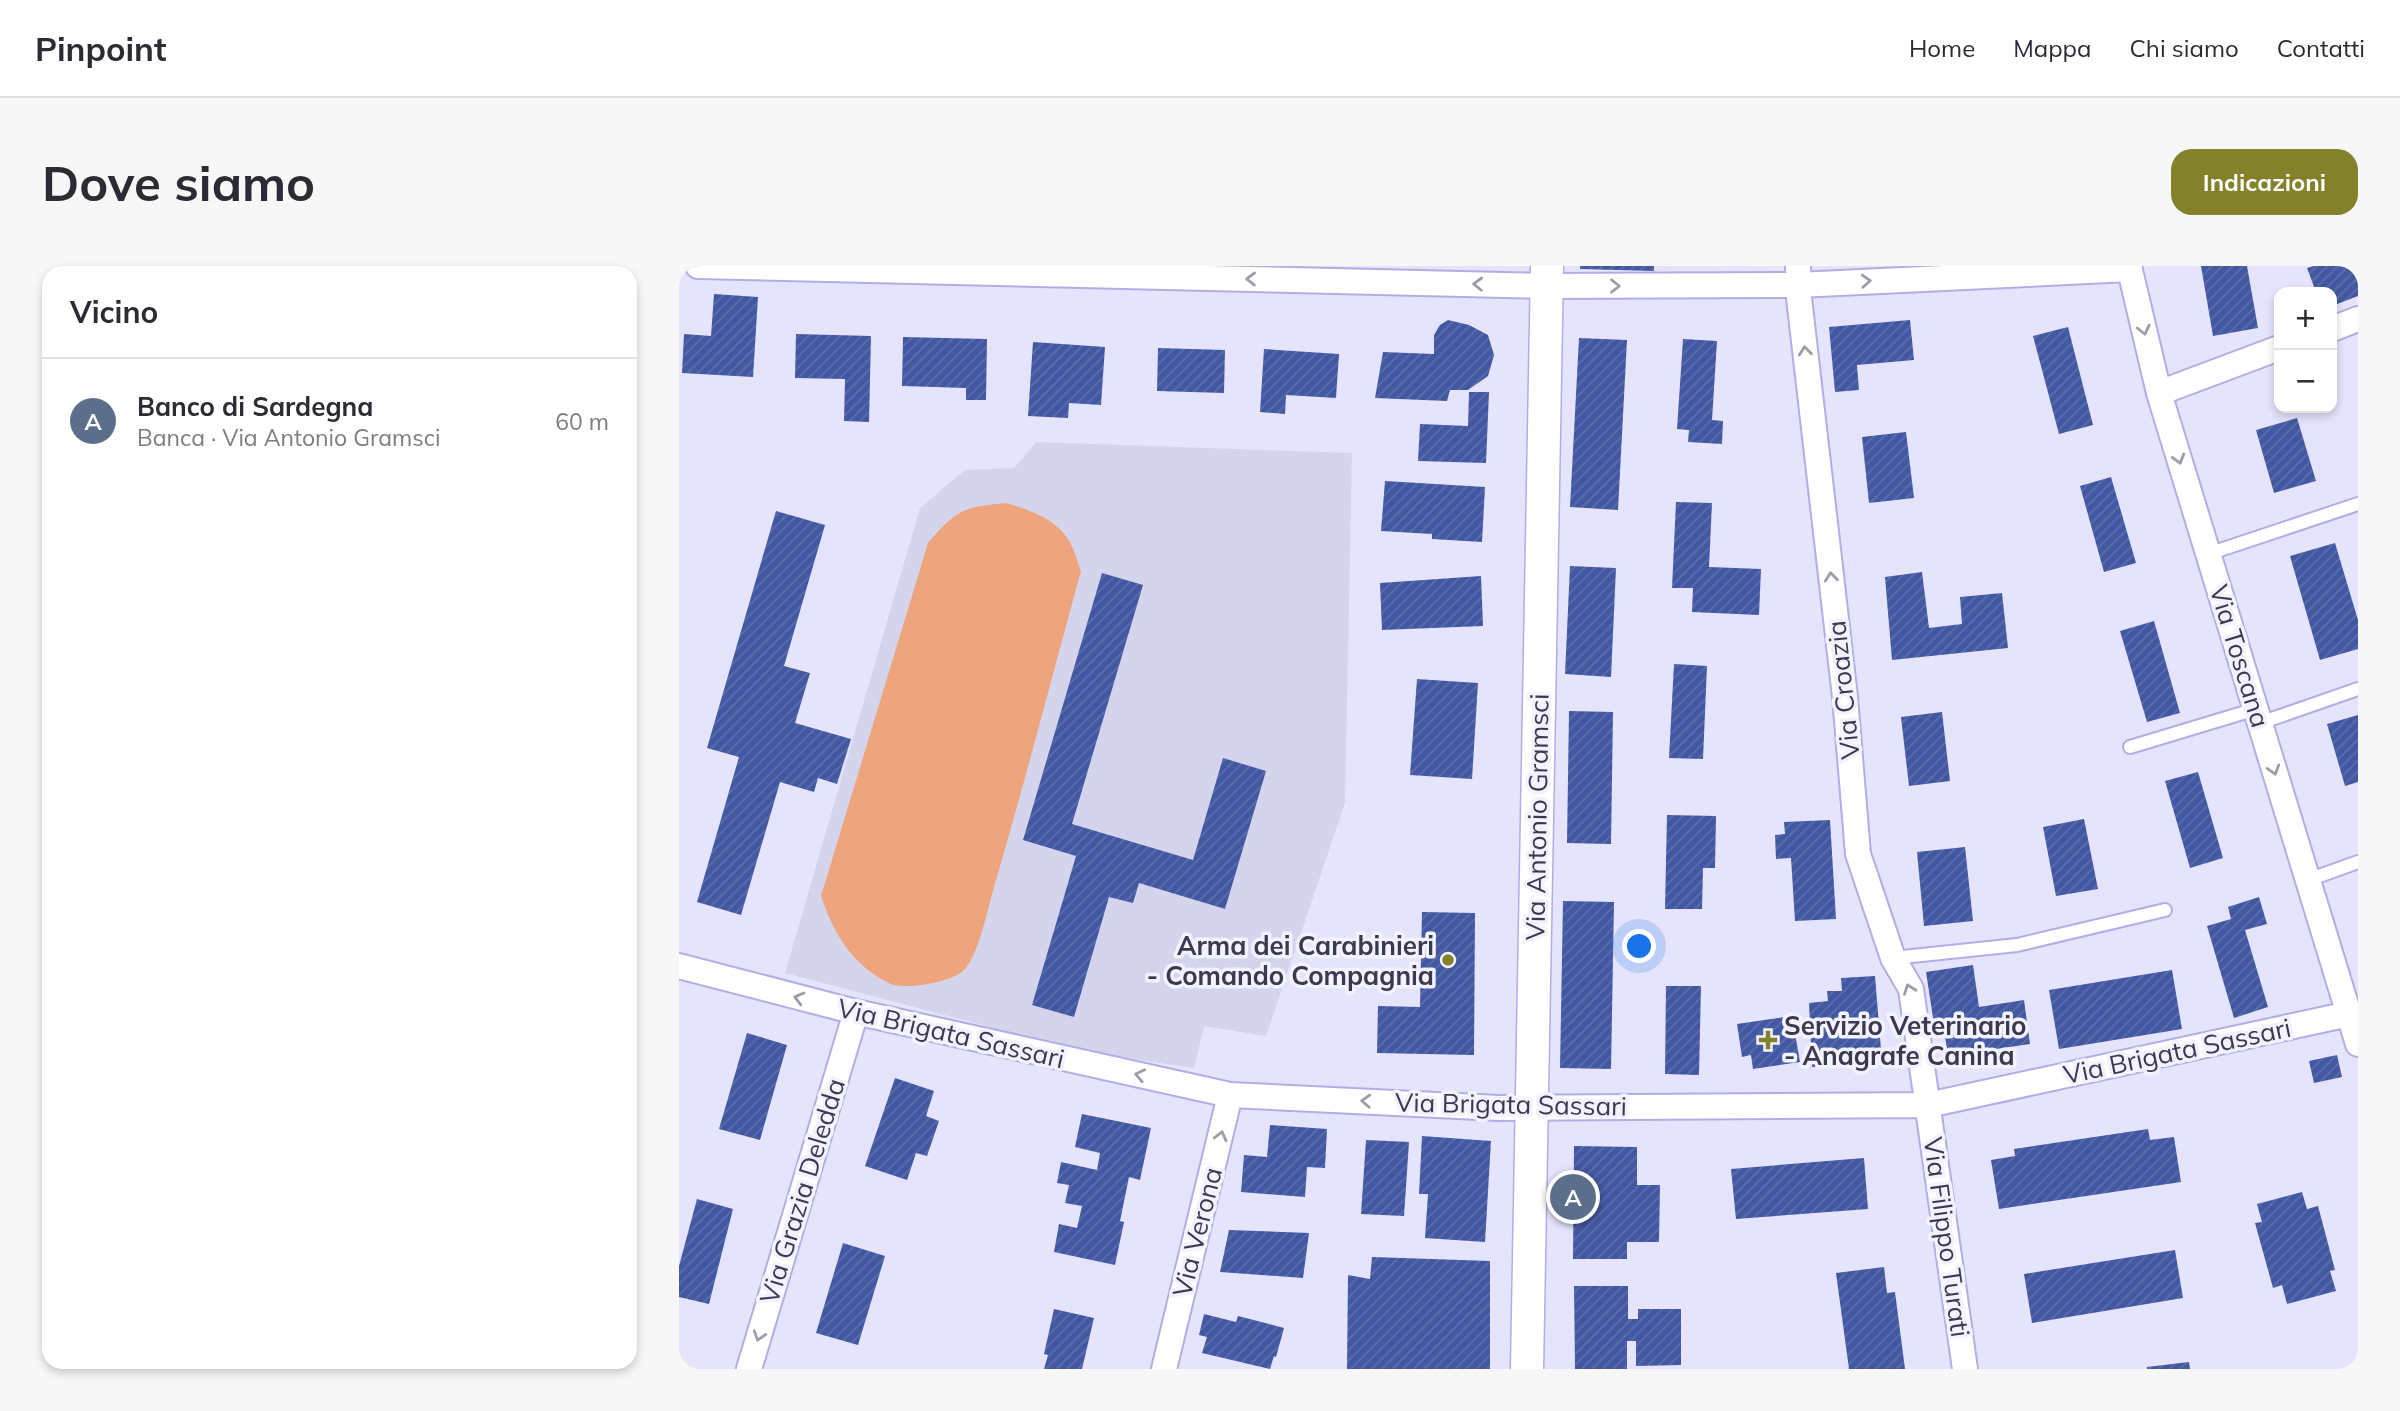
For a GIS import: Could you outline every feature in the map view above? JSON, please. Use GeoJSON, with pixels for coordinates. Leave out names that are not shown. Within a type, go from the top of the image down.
{"type":"FeatureCollection","features":[{"type":"Feature","properties":{"kind":"street"},"geometry":{"type":"LineString","coordinates":[[698,266],[1547,276],[1798,275],[2129,267]]}},
{"type":"Feature","properties":{"kind":"street","name":"Via Toscana"},"geometry":{"type":"LineString","coordinates":[[2129,267],[2159,393],[2358,1043]]}},
{"type":"Feature","properties":{"kind":"street","name":"Via Croazia"},"geometry":{"type":"LineString","coordinates":[[1798,275],[1845,697],[1858,854],[1893,958],[1912,989],[1928,1105]]}},
{"type":"Feature","properties":{"kind":"street","name":"Via Antonio Gramsci"},"geometry":{"type":"LineString","coordinates":[[1527,1369],[1547,276]]}},
{"type":"Feature","properties":{"kind":"street"},"geometry":{"type":"LineString","coordinates":[[2337,327],[2358,319]]}},
{"type":"Feature","properties":{"kind":"street"},"geometry":{"type":"LineString","coordinates":[[2159,393],[2274,350]]}},
{"type":"Feature","properties":{"kind":"street","name":"Via Brigata Sassari"},"geometry":{"type":"LineString","coordinates":[[679,966],[856,1012],[1230,1095],[1499,1108],[1928,1105],[2349,1014]]}},
{"type":"Feature","properties":{"kind":"street","name":"Via Grazia Deledda"},"geometry":{"type":"LineString","coordinates":[[749,1369],[856,1012]]}},
{"type":"Feature","properties":{"kind":"street","name":"Via Verona"},"geometry":{"type":"LineString","coordinates":[[1164,1369],[1230,1095]]}},
{"type":"Feature","properties":{"kind":"street","name":"Via Filippo Turati"},"geometry":{"type":"LineString","coordinates":[[1928,1105],[1965,1369]]}},
{"type":"Feature","properties":{"kind":"lane"},"geometry":{"type":"LineString","coordinates":[[2209,554],[2358,504]]}},
{"type":"Feature","properties":{"kind":"lane"},"geometry":{"type":"LineString","coordinates":[[2130,747],[2358,689]]}},
{"type":"Feature","properties":{"kind":"lane"},"geometry":{"type":"LineString","coordinates":[[2308,880],[2358,862]]}},
{"type":"Feature","properties":{"kind":"lane"},"geometry":{"type":"LineString","coordinates":[[1893,958],[2017,944],[2165,910]]}},
{"type":"Feature","properties":{"kind":"shaded area"},"geometry":{"type":"Polygon","coordinates":[[[1036,442],[1352,453],[1345,803],[1266,1036],[1204,1026],[1194,1068],[1085,1052],[785,973],[920,508],[965,470],[1014,468],[1036,442]]]}},
{"type":"Feature","properties":{"kind":"shaded area"},"geometry":{"type":"Polygon","coordinates":[[[1006,503],[1049,520],[1063,532],[1081,571],[978,944],[968,965],[957,975],[939,982],[898,986],[878,977],[856,959],[832,924],[821,896],[928,543],[946,523],[961,512],[980,506],[1006,503]]]}},
{"type":"Feature","properties":{"kind":"building"},"geometry":{"type":"Polygon","coordinates":[[[1580,266],[1654,266],[1654,271],[1580,269],[1580,266]]]}},
{"type":"Feature","properties":{"kind":"building"},"geometry":{"type":"Polygon","coordinates":[[[2201,266],[2247,266],[2258,328],[2213,336],[2201,266]]]}},
{"type":"Feature","properties":{"kind":"building"},"geometry":{"type":"Polygon","coordinates":[[[2358,266],[2358,296],[2337,304],[2337,287],[2314,287],[2307,268],[2358,266]]]}},
{"type":"Feature","properties":{"kind":"building"},"geometry":{"type":"Polygon","coordinates":[[[714,294],[758,297],[753,377],[682,373],[684,334],[711,336],[714,294]]]}},
{"type":"Feature","properties":{"kind":"building"},"geometry":{"type":"Polygon","coordinates":[[[1448,320],[1469,325],[1488,335],[1494,355],[1488,376],[1468,390],[1450,390],[1447,401],[1375,398],[1383,352],[1434,354],[1434,335],[1440,325],[1448,320]]]}},
{"type":"Feature","properties":{"kind":"building"},"geometry":{"type":"Polygon","coordinates":[[[1910,320],[1914,360],[1857,365],[1859,390],[1835,392],[1829,327],[1910,320]]]}},
{"type":"Feature","properties":{"kind":"building"},"geometry":{"type":"Polygon","coordinates":[[[2068,327],[2093,425],[2059,434],[2033,336],[2068,327]]]}},
{"type":"Feature","properties":{"kind":"building"},"geometry":{"type":"Polygon","coordinates":[[[796,334],[871,336],[869,422],[844,421],[845,379],[795,378],[796,334]]]}},
{"type":"Feature","properties":{"kind":"building"},"geometry":{"type":"Polygon","coordinates":[[[903,337],[987,339],[986,400],[966,400],[966,388],[902,386],[903,337]]]}},
{"type":"Feature","properties":{"kind":"building"},"geometry":{"type":"Polygon","coordinates":[[[1579,338],[1627,340],[1618,510],[1570,507],[1579,338]]]}},
{"type":"Feature","properties":{"kind":"building"},"geometry":{"type":"Polygon","coordinates":[[[1683,339],[1717,341],[1712,420],[1723,421],[1722,444],[1688,442],[1689,430],[1677,429],[1683,339]]]}},
{"type":"Feature","properties":{"kind":"building"},"geometry":{"type":"Polygon","coordinates":[[[1033,342],[1105,347],[1101,405],[1069,403],[1068,418],[1028,416],[1033,342]]]}},
{"type":"Feature","properties":{"kind":"building"},"geometry":{"type":"Polygon","coordinates":[[[1158,348],[1225,350],[1224,393],[1157,391],[1158,348]]]}},
{"type":"Feature","properties":{"kind":"building"},"geometry":{"type":"Polygon","coordinates":[[[1264,349],[1339,354],[1336,398],[1286,395],[1285,414],[1260,412],[1264,349]]]}},
{"type":"Feature","properties":{"kind":"building"},"geometry":{"type":"Polygon","coordinates":[[[1469,392],[1489,392],[1486,463],[1418,461],[1420,424],[1468,426],[1469,392]]]}},
{"type":"Feature","properties":{"kind":"building"},"geometry":{"type":"Polygon","coordinates":[[[2297,418],[2316,481],[2274,493],[2256,430],[2297,418]]]}},
{"type":"Feature","properties":{"kind":"building"},"geometry":{"type":"Polygon","coordinates":[[[1906,432],[1914,498],[1869,503],[1862,437],[1906,432]]]}},
{"type":"Feature","properties":{"kind":"building"},"geometry":{"type":"Polygon","coordinates":[[[2111,477],[2136,563],[2104,572],[2080,486],[2111,477]]]}},
{"type":"Feature","properties":{"kind":"building"},"geometry":{"type":"Polygon","coordinates":[[[1385,481],[1485,487],[1482,542],[1432,539],[1432,534],[1381,531],[1385,481]]]}},
{"type":"Feature","properties":{"kind":"building"},"geometry":{"type":"Polygon","coordinates":[[[1676,502],[1712,503],[1709,567],[1761,569],[1759,615],[1692,612],[1693,588],[1672,588],[1676,502]]]}},
{"type":"Feature","properties":{"kind":"building"},"geometry":{"type":"Polygon","coordinates":[[[776,511],[825,525],[784,666],[810,673],[795,723],[851,739],[837,784],[818,778],[814,792],[780,782],[741,915],[697,902],[739,757],[707,748],[776,511]]]}},
{"type":"Feature","properties":{"kind":"building"},"geometry":{"type":"Polygon","coordinates":[[[2335,543],[2358,620],[2358,649],[2320,660],[2290,556],[2335,543]]]}},
{"type":"Feature","properties":{"kind":"building"},"geometry":{"type":"Polygon","coordinates":[[[1570,566],[1616,568],[1611,677],[1565,674],[1570,566]]]}},
{"type":"Feature","properties":{"kind":"building"},"geometry":{"type":"Polygon","coordinates":[[[1922,572],[1929,628],[1962,624],[1960,597],[2002,593],[2008,648],[1892,660],[1885,577],[1922,572]]]}},
{"type":"Feature","properties":{"kind":"building"},"geometry":{"type":"Polygon","coordinates":[[[1102,573],[1143,585],[1072,824],[1193,860],[1223,758],[1266,771],[1225,909],[1139,883],[1133,903],[1109,897],[1074,1017],[1032,1005],[1076,856],[1023,840],[1102,573]]]}},
{"type":"Feature","properties":{"kind":"building"},"geometry":{"type":"Polygon","coordinates":[[[1481,576],[1483,626],[1382,630],[1380,583],[1481,576]]]}},
{"type":"Feature","properties":{"kind":"building"},"geometry":{"type":"Polygon","coordinates":[[[2154,621],[2180,713],[2147,722],[2120,631],[2154,621]]]}},
{"type":"Feature","properties":{"kind":"building"},"geometry":{"type":"Polygon","coordinates":[[[1674,664],[1707,666],[1703,759],[1669,758],[1674,664]]]}},
{"type":"Feature","properties":{"kind":"building"},"geometry":{"type":"Polygon","coordinates":[[[1417,679],[1478,683],[1472,779],[1410,775],[1417,679]]]}},
{"type":"Feature","properties":{"kind":"building"},"geometry":{"type":"Polygon","coordinates":[[[1569,711],[1613,712],[1611,844],[1567,843],[1569,711]]]}},
{"type":"Feature","properties":{"kind":"building"},"geometry":{"type":"Polygon","coordinates":[[[1942,712],[1950,781],[1909,786],[1901,717],[1942,712]]]}},
{"type":"Feature","properties":{"kind":"building"},"geometry":{"type":"Polygon","coordinates":[[[2358,715],[2358,782],[2345,786],[2327,724],[2358,715]]]}},
{"type":"Feature","properties":{"kind":"building"},"geometry":{"type":"Polygon","coordinates":[[[2198,772],[2223,858],[2190,868],[2165,781],[2198,772]]]}},
{"type":"Feature","properties":{"kind":"building"},"geometry":{"type":"Polygon","coordinates":[[[1667,815],[1716,816],[1715,868],[1703,868],[1702,909],[1665,909],[1667,815]]]}},
{"type":"Feature","properties":{"kind":"building"},"geometry":{"type":"Polygon","coordinates":[[[2084,819],[2098,889],[2056,896],[2043,827],[2084,819]]]}},
{"type":"Feature","properties":{"kind":"building"},"geometry":{"type":"Polygon","coordinates":[[[1830,820],[1836,919],[1795,921],[1791,858],[1776,859],[1775,835],[1785,834],[1784,822],[1830,820]]]}},
{"type":"Feature","properties":{"kind":"building"},"geometry":{"type":"Polygon","coordinates":[[[1965,847],[1973,921],[1924,926],[1917,852],[1965,847]]]}},
{"type":"Feature","properties":{"kind":"building"},"geometry":{"type":"Polygon","coordinates":[[[2259,897],[2267,924],[2245,930],[2268,1007],[2234,1018],[2207,926],[2231,919],[2228,907],[2259,897]]]}},
{"type":"Feature","properties":{"kind":"building"},"geometry":{"type":"Polygon","coordinates":[[[1563,901],[1614,902],[1611,1069],[1560,1068],[1563,901]]]}},
{"type":"Feature","properties":{"kind":"building","name":"Arma dei Carabinieri - Comando Compagnia"},"geometry":{"type":"Polygon","coordinates":[[[1422,912],[1475,913],[1474,1055],[1377,1053],[1378,1006],[1420,1007],[1422,912]]]}},
{"type":"Feature","properties":{"kind":"building"},"geometry":{"type":"Polygon","coordinates":[[[1973,965],[1979,1007],[2024,1000],[2030,1044],[1948,1056],[1943,1023],[1934,1024],[1926,972],[1973,965]]]}},
{"type":"Feature","properties":{"kind":"building"},"geometry":{"type":"Polygon","coordinates":[[[2172,970],[2182,1029],[2059,1049],[2049,990],[2172,970]]]}},
{"type":"Feature","properties":{"kind":"building"},"geometry":{"type":"Polygon","coordinates":[[[1875,976],[1882,1062],[1812,1067],[1809,1003],[1828,1001],[1827,991],[1842,991],[1841,978],[1875,976]]]}},
{"type":"Feature","properties":{"kind":"building"},"geometry":{"type":"Polygon","coordinates":[[[1666,986],[1701,986],[1699,1075],[1665,1074],[1666,986]]]}},
{"type":"Feature","properties":{"kind":"building","name":"Servizio Veterinario - Anagrafe Canina"},"geometry":{"type":"Polygon","coordinates":[[[1792,1016],[1800,1062],[1753,1069],[1751,1055],[1742,1057],[1737,1024],[1792,1016]]]}},
{"type":"Feature","properties":{"kind":"building"},"geometry":{"type":"Polygon","coordinates":[[[747,1033],[787,1045],[760,1140],[719,1129],[747,1033]]]}},
{"type":"Feature","properties":{"kind":"building"},"geometry":{"type":"Polygon","coordinates":[[[2337,1055],[2342,1077],[2314,1083],[2309,1061],[2337,1055]]]}},
{"type":"Feature","properties":{"kind":"building"},"geometry":{"type":"Polygon","coordinates":[[[895,1078],[934,1091],[926,1116],[939,1121],[927,1156],[916,1153],[907,1180],[865,1166],[895,1078]]]}},
{"type":"Feature","properties":{"kind":"building"},"geometry":{"type":"Polygon","coordinates":[[[1082,1114],[1151,1128],[1140,1180],[1129,1177],[1120,1221],[1124,1222],[1115,1265],[1054,1252],[1059,1224],[1077,1228],[1082,1206],[1065,1203],[1069,1185],[1057,1183],[1061,1162],[1097,1170],[1100,1153],[1075,1147],[1082,1114]]]}},
{"type":"Feature","properties":{"kind":"building"},"geometry":{"type":"Polygon","coordinates":[[[1270,1125],[1327,1129],[1325,1168],[1307,1167],[1305,1197],[1241,1192],[1244,1155],[1267,1157],[1270,1125]]]}},
{"type":"Feature","properties":{"kind":"building"},"geometry":{"type":"Polygon","coordinates":[[[2148,1129],[2150,1140],[2174,1137],[2181,1182],[1999,1209],[1991,1160],[2015,1156],[2014,1149],[2148,1129]]]}},
{"type":"Feature","properties":{"kind":"building"},"geometry":{"type":"Polygon","coordinates":[[[1422,1136],[1491,1141],[1485,1242],[1425,1238],[1428,1194],[1419,1194],[1422,1136]]]}},
{"type":"Feature","properties":{"kind":"building"},"geometry":{"type":"Polygon","coordinates":[[[1366,1140],[1409,1142],[1404,1216],[1361,1214],[1366,1140]]]}},
{"type":"Feature","properties":{"kind":"building"},"geometry":{"type":"Polygon","coordinates":[[[1574,1146],[1637,1147],[1637,1185],[1660,1185],[1659,1242],[1627,1242],[1627,1259],[1573,1259],[1574,1146]]]}},
{"type":"Feature","properties":{"kind":"building"},"geometry":{"type":"Polygon","coordinates":[[[1864,1158],[1868,1209],[1736,1219],[1731,1169],[1864,1158]]]}},
{"type":"Feature","properties":{"kind":"building"},"geometry":{"type":"Polygon","coordinates":[[[2302,1192],[2307,1209],[2318,1206],[2335,1270],[2330,1271],[2336,1291],[2287,1304],[2282,1285],[2273,1288],[2255,1223],[2262,1222],[2257,1204],[2302,1192]]]}},
{"type":"Feature","properties":{"kind":"building"},"geometry":{"type":"Polygon","coordinates":[[[697,1199],[733,1209],[709,1304],[679,1297],[679,1266],[697,1199]]]}},
{"type":"Feature","properties":{"kind":"building"},"geometry":{"type":"Polygon","coordinates":[[[1229,1230],[1309,1233],[1303,1278],[1220,1272],[1229,1230]]]}},
{"type":"Feature","properties":{"kind":"building"},"geometry":{"type":"Polygon","coordinates":[[[843,1243],[885,1256],[858,1345],[816,1333],[843,1243]]]}},
{"type":"Feature","properties":{"kind":"building"},"geometry":{"type":"Polygon","coordinates":[[[2175,1250],[2183,1298],[2032,1323],[2024,1274],[2175,1250]]]}},
{"type":"Feature","properties":{"kind":"building"},"geometry":{"type":"Polygon","coordinates":[[[1372,1257],[1490,1261],[1490,1369],[1347,1369],[1348,1275],[1370,1279],[1372,1257]]]}},
{"type":"Feature","properties":{"kind":"building"},"geometry":{"type":"Polygon","coordinates":[[[1884,1267],[1887,1293],[1895,1292],[1905,1369],[1849,1369],[1836,1273],[1884,1267]]]}},
{"type":"Feature","properties":{"kind":"building"},"geometry":{"type":"Polygon","coordinates":[[[1574,1286],[1628,1286],[1628,1319],[1638,1319],[1638,1309],[1681,1309],[1681,1365],[1636,1366],[1636,1341],[1627,1341],[1627,1369],[1575,1369],[1574,1286]]]}},
{"type":"Feature","properties":{"kind":"building"},"geometry":{"type":"Polygon","coordinates":[[[1054,1309],[1094,1318],[1082,1369],[1044,1369],[1048,1355],[1044,1354],[1054,1309]]]}},
{"type":"Feature","properties":{"kind":"building"},"geometry":{"type":"Polygon","coordinates":[[[1204,1314],[1236,1322],[1238,1316],[1284,1328],[1270,1369],[1202,1353],[1207,1337],[1199,1335],[1204,1314]]]}},
{"type":"Feature","properties":{"kind":"building"},"geometry":{"type":"Polygon","coordinates":[[[2189,1362],[2190,1369],[2147,1369],[2147,1367],[2189,1362]]]}},
{"type":"Feature","properties":{"kind":"place","name":"Arma dei Carabinieri - Comando Compagnia"},"geometry":{"type":"Point","coordinates":[1448,960]}},
{"type":"Feature","properties":{"kind":"place","name":"Servizio Veterinario - Anagrafe Canina"},"geometry":{"type":"Point","coordinates":[1768,1040]}},
{"type":"Feature","properties":{"kind":"place","name":"Banco di Sardegna"},"geometry":{"type":"Point","coordinates":[1573,1197]}}]}
